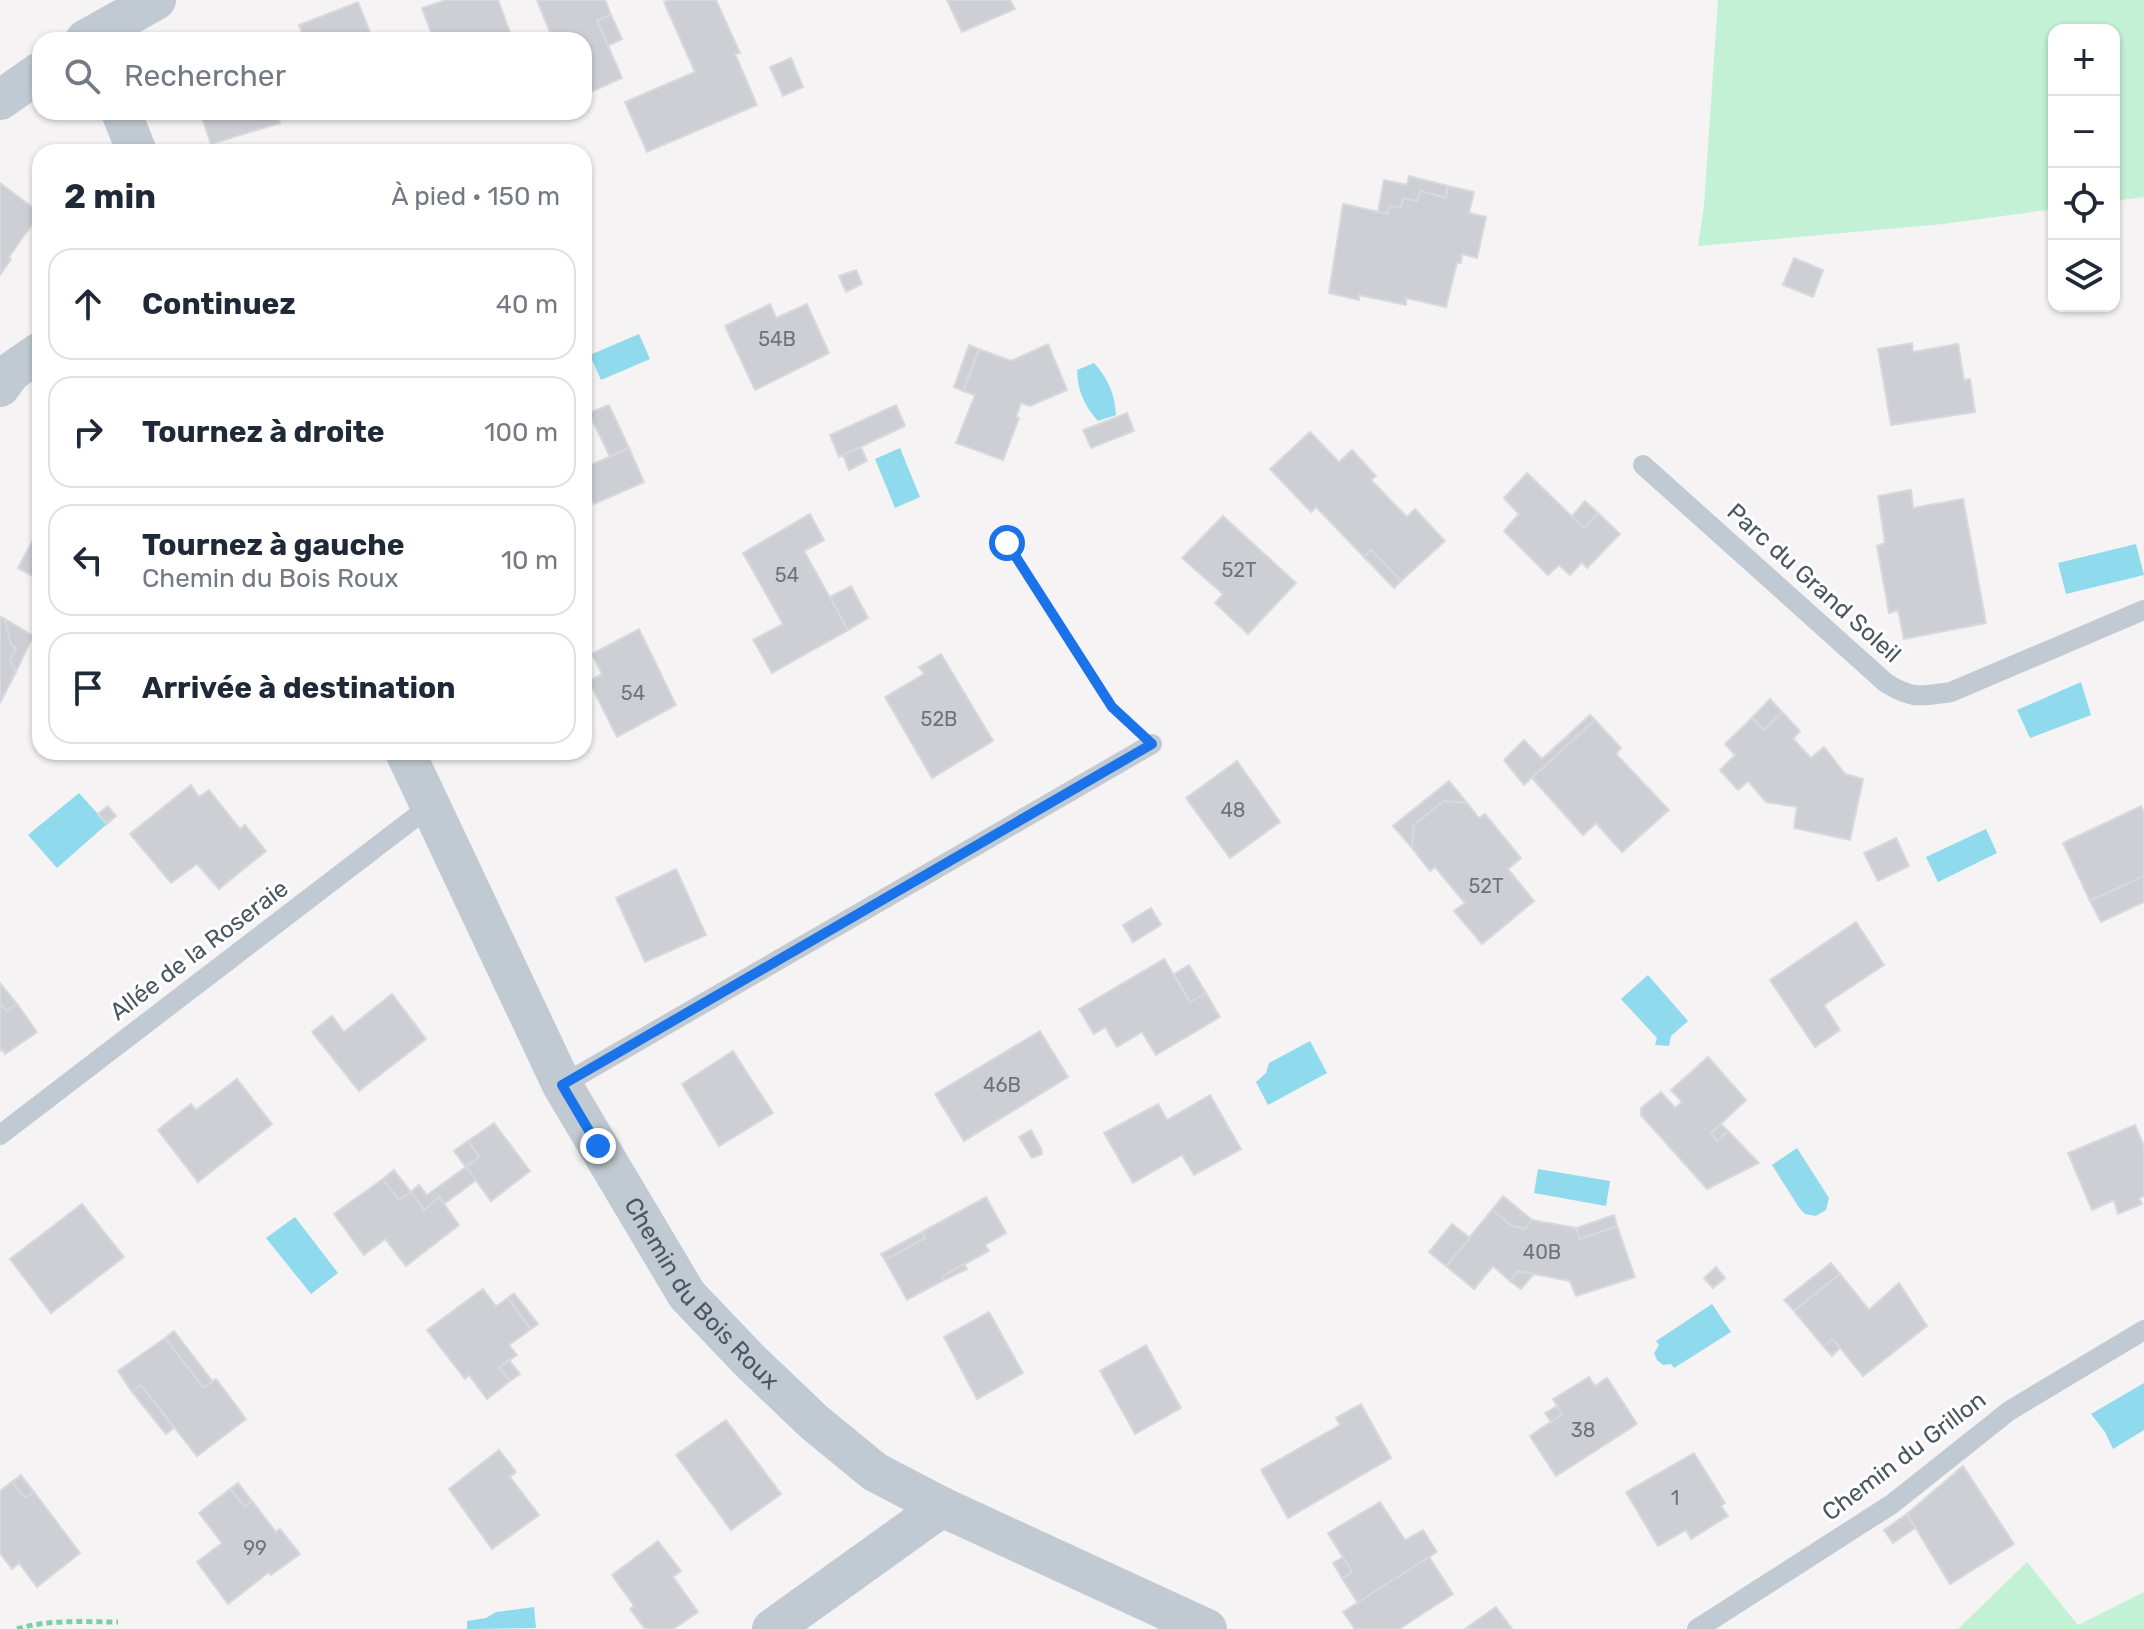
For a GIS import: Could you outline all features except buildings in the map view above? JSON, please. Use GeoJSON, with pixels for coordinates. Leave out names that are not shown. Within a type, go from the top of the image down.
{"type":"FeatureCollection","features":[{"type":"Feature","properties":{"kind":"street"},"geometry":{"type":"LineString","coordinates":[[101,32],[156,0]]}},
{"type":"Feature","properties":{"kind":"street"},"geometry":{"type":"LineString","coordinates":[[0,100],[32,78]]}},
{"type":"Feature","properties":{"kind":"street"},"geometry":{"type":"LineString","coordinates":[[124,120],[134,144]]}},
{"type":"Feature","properties":{"kind":"street"},"geometry":{"type":"LineString","coordinates":[[0,387],[11,372],[32,358]]}},
{"type":"Feature","properties":{"kind":"street","name":"Chemin du Bois Roux"},"geometry":{"type":"LineString","coordinates":[[409,760],[562,1085],[687,1295],[814,1422],[875,1472],[942,1507],[1207,1629]]}},
{"type":"Feature","properties":{"kind":"street"},"geometry":{"type":"LineString","coordinates":[[772,1629],[942,1507]]}},
{"type":"Feature","properties":{"kind":"lane","name":"Parc du Grand Soleil"},"geometry":{"type":"LineString","coordinates":[[1643,465],[1886,683],[1905,695],[1951,692],[2144,610]]}},
{"type":"Feature","properties":{"kind":"lane"},"geometry":{"type":"LineString","coordinates":[[562,1085],[1152,744]]}},
{"type":"Feature","properties":{"kind":"lane","name":"Allée de la Roseraie"},"geometry":{"type":"LineString","coordinates":[[0,1135],[430,806]]}},
{"type":"Feature","properties":{"kind":"lane","name":"Chemin du Grillon"},"geometry":{"type":"LineString","coordinates":[[1697,1629],[1892,1504],[2009,1411],[2143,1330]]}},
{"type":"Feature","properties":{"kind":"path"},"geometry":{"type":"LineString","coordinates":[[1007,543],[1112,707],[1152,744]]}},
{"type":"Feature","properties":{"kind":"path"},"geometry":{"type":"LineString","coordinates":[[17,1629],[32,1624],[118,1622]]}},
{"type":"Feature","properties":{"kind":"green space"},"geometry":{"type":"Polygon","coordinates":[[[1718,0],[2144,0],[2144,197],[2120,200],[2120,24],[2048,24],[2048,210],[1943,224],[1698,246],[1704,206],[1718,0]]]}},
{"type":"Feature","properties":{"kind":"green space"},"geometry":{"type":"Polygon","coordinates":[[[2027,1562],[2078,1625],[2144,1592],[2144,1629],[1958,1629],[2027,1562]]]}},
{"type":"Feature","properties":{"kind":"water"},"geometry":{"type":"Polygon","coordinates":[[[639,334],[650,359],[601,380],[592,354],[639,334]]]}},
{"type":"Feature","properties":{"kind":"water"},"geometry":{"type":"Polygon","coordinates":[[[1094,363],[1110,387],[1116,415],[1098,421],[1083,398],[1077,377],[1077,370],[1094,363]]]}},
{"type":"Feature","properties":{"kind":"water"},"geometry":{"type":"Polygon","coordinates":[[[900,448],[920,497],[895,508],[875,459],[900,448]]]}},
{"type":"Feature","properties":{"kind":"water"},"geometry":{"type":"Polygon","coordinates":[[[2136,544],[2144,575],[2066,594],[2058,563],[2136,544]]]}},
{"type":"Feature","properties":{"kind":"water"},"geometry":{"type":"Polygon","coordinates":[[[2081,682],[2091,715],[2030,738],[2017,710],[2081,682]]]}},
{"type":"Feature","properties":{"kind":"water"},"geometry":{"type":"Polygon","coordinates":[[[79,793],[107,824],[57,868],[28,835],[79,793]]]}},
{"type":"Feature","properties":{"kind":"water"},"geometry":{"type":"Polygon","coordinates":[[[1986,829],[1997,853],[1938,882],[1926,857],[1986,829]]]}},
{"type":"Feature","properties":{"kind":"water"},"geometry":{"type":"Polygon","coordinates":[[[1648,975],[1688,1021],[1671,1036],[1669,1046],[1655,1045],[1657,1038],[1621,999],[1648,975]]]}},
{"type":"Feature","properties":{"kind":"water"},"geometry":{"type":"Polygon","coordinates":[[[1310,1041],[1327,1073],[1268,1105],[1256,1082],[1266,1073],[1269,1063],[1310,1041]]]}},
{"type":"Feature","properties":{"kind":"water"},"geometry":{"type":"Polygon","coordinates":[[[1797,1148],[1829,1198],[1826,1210],[1816,1216],[1805,1214],[1800,1209],[1772,1165],[1797,1148]]]}},
{"type":"Feature","properties":{"kind":"water"},"geometry":{"type":"Polygon","coordinates":[[[1538,1169],[1610,1181],[1606,1206],[1534,1193],[1538,1169]]]}},
{"type":"Feature","properties":{"kind":"water"},"geometry":{"type":"Polygon","coordinates":[[[295,1217],[338,1273],[311,1294],[266,1238],[295,1217]]]}},
{"type":"Feature","properties":{"kind":"water"},"geometry":{"type":"Polygon","coordinates":[[[1712,1304],[1731,1332],[1674,1368],[1657,1360],[1654,1353],[1659,1345],[1656,1341],[1712,1304]]]}},
{"type":"Feature","properties":{"kind":"water"},"geometry":{"type":"Polygon","coordinates":[[[2144,1383],[2144,1430],[2113,1449],[2091,1414],[2144,1383]]]}},
{"type":"Feature","properties":{"kind":"water"},"geometry":{"type":"Polygon","coordinates":[[[534,1607],[536,1628],[467,1629],[467,1621],[486,1618],[496,1612],[534,1607]]]}},
{"type":"Feature","properties":{"kind":"route"},"geometry":{"type":"LineString","coordinates":[[598,1146],[562,1085],[1152,744],[1112,707],[1007,543]]}}]}
